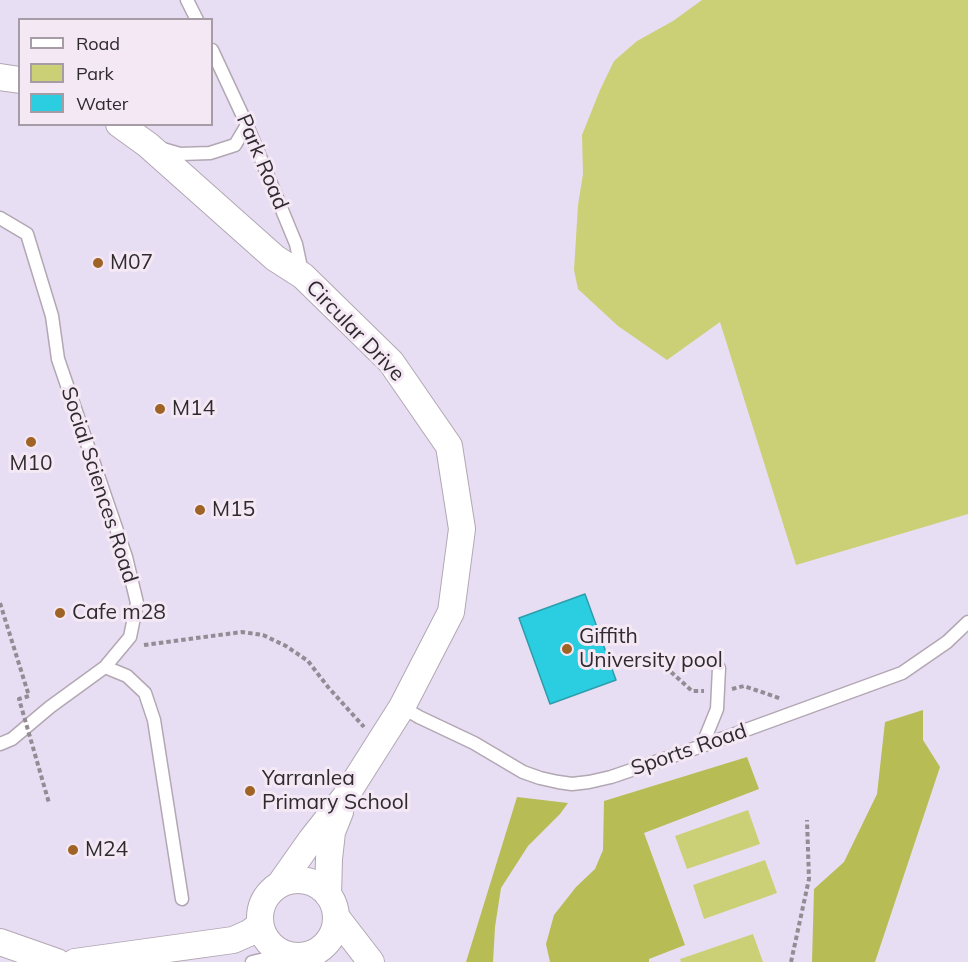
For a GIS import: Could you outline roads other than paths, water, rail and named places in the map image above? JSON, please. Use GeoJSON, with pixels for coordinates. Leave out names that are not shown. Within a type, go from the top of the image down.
{"type":"FeatureCollection","features":[{"type":"Feature","properties":{"kind":"street"},"geometry":{"type":"LineString","coordinates":[[0,77],[18,80]]}},
{"type":"Feature","properties":{"kind":"street","name":"Circular Drive"},"geometry":{"type":"LineString","coordinates":[[122,126],[148,145],[275,258],[303,276],[391,362],[449,447],[462,529],[451,612],[380,743],[345,797],[310,840],[280,884]]}},
{"type":"Feature","properties":{"kind":"street","name":"Circular Drive"},"geometry":{"type":"LineString","coordinates":[[332,906],[328,859],[332,832],[345,797]]}},
{"type":"Feature","properties":{"kind":"street"},"geometry":{"type":"LineString","coordinates":[[330,956],[314,953],[300,957],[277,950],[269,943],[260,925],[260,915],[266,897],[272,890],[280,884],[301,880],[321,887],[371,962]]}},
{"type":"Feature","properties":{"kind":"street"},"geometry":{"type":"LineString","coordinates":[[330,956],[326,945],[334,932],[332,906]]}},
{"type":"Feature","properties":{"kind":"street"},"geometry":{"type":"LineString","coordinates":[[75,962],[137,958],[234,940],[260,925]]}},
{"type":"Feature","properties":{"kind":"street"},"geometry":{"type":"LineString","coordinates":[[0,942],[57,962]]}},
{"type":"Feature","properties":{"kind":"lane"},"geometry":{"type":"LineString","coordinates":[[188,0],[196,18]]}},
{"type":"Feature","properties":{"kind":"lane","name":"Park Road"},"geometry":{"type":"LineString","coordinates":[[213,52],[248,125],[296,244],[303,276]]}},
{"type":"Feature","properties":{"kind":"lane"},"geometry":{"type":"LineString","coordinates":[[148,145],[180,154],[210,153],[235,145],[248,125]]}},
{"type":"Feature","properties":{"kind":"lane","name":"Social Sciences Road"},"geometry":{"type":"LineString","coordinates":[[0,218],[27,234],[52,316],[58,359],[126,557],[137,603],[130,637],[105,667],[50,707],[12,739],[0,744]]}},
{"type":"Feature","properties":{"kind":"lane","name":"Sports Road"},"geometry":{"type":"LineString","coordinates":[[402,706],[419,717],[474,743],[523,772],[565,783],[589,782],[611,777],[702,746],[902,673],[947,642],[968,622]]}},
{"type":"Feature","properties":{"kind":"lane"},"geometry":{"type":"LineString","coordinates":[[105,667],[127,675],[145,693],[154,720],[182,899]]}},
{"type":"Feature","properties":{"kind":"lane"},"geometry":{"type":"LineString","coordinates":[[702,746],[717,709],[719,668]]}},
{"type":"Feature","properties":{"kind":"lane"},"geometry":{"type":"LineString","coordinates":[[252,962],[286,954]]}},
{"type":"Feature","properties":{"kind":"water","name":"Giffith University pool"},"geometry":{"type":"Polygon","coordinates":[[[585,594],[616,680],[550,704],[519,618],[585,594]]]}},
{"type":"Feature","properties":{"kind":"place","name":"M07"},"geometry":{"type":"Point","coordinates":[98,263]}},
{"type":"Feature","properties":{"kind":"place","name":"M14"},"geometry":{"type":"Point","coordinates":[160,409]}},
{"type":"Feature","properties":{"kind":"place","name":"M10"},"geometry":{"type":"Point","coordinates":[31,442]}},
{"type":"Feature","properties":{"kind":"place","name":"M15"},"geometry":{"type":"Point","coordinates":[200,510]}},
{"type":"Feature","properties":{"kind":"place","name":"Cafe m28"},"geometry":{"type":"Point","coordinates":[60,613]}},
{"type":"Feature","properties":{"kind":"place","name":"Giffith University pool"},"geometry":{"type":"Point","coordinates":[567,649]}},
{"type":"Feature","properties":{"kind":"place","name":"Yarranlea Primary School"},"geometry":{"type":"Point","coordinates":[250,791]}},
{"type":"Feature","properties":{"kind":"place","name":"M24"},"geometry":{"type":"Point","coordinates":[73,850]}}]}
